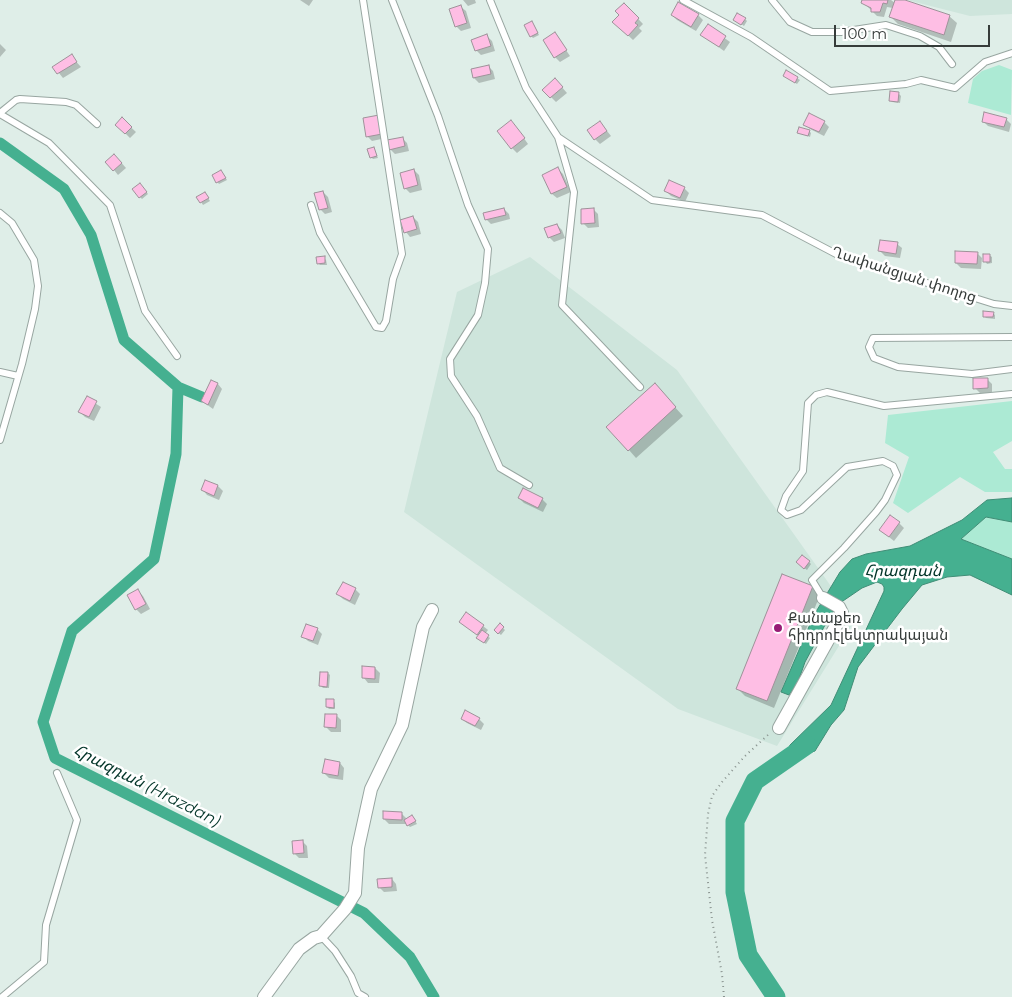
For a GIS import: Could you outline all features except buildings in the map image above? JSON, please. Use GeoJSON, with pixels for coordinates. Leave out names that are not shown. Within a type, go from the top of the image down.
{"type":"FeatureCollection","features":[{"type":"Feature","properties":{"kind":"street"},"geometry":{"type":"LineString","coordinates":[[779,728],[842,615],[838,607],[823,598]]}},
{"type":"Feature","properties":{"kind":"street"},"geometry":{"type":"LineString","coordinates":[[264,997],[299,949],[314,938],[321,936],[345,909],[355,893],[358,848],[371,789],[402,725],[423,627],[432,610]]}},
{"type":"Feature","properties":{"kind":"lane"},"geometry":{"type":"LineString","coordinates":[[311,205],[320,233],[376,327],[382,328],[386,321],[393,279],[402,254],[363,0]]}},
{"type":"Feature","properties":{"kind":"lane"},"geometry":{"type":"LineString","coordinates":[[392,0],[438,116],[468,205],[488,249],[485,283],[478,314],[450,359],[451,376],[477,416],[500,468],[529,485]]}},
{"type":"Feature","properties":{"kind":"lane","name":"Ղափանցյան փողոց"},"geometry":{"type":"LineString","coordinates":[[490,0],[526,88],[558,137],[652,200],[762,215],[838,255],[994,304],[1012,306]]}},
{"type":"Feature","properties":{"kind":"lane"},"geometry":{"type":"LineString","coordinates":[[683,0],[751,38],[830,91],[906,84],[921,80],[955,88],[985,62],[1012,53]]}},
{"type":"Feature","properties":{"kind":"lane"},"geometry":{"type":"LineString","coordinates":[[772,0],[790,22],[812,32],[840,32],[886,25],[920,36],[939,47],[952,64]]}},
{"type":"Feature","properties":{"kind":"lane"},"geometry":{"type":"LineString","coordinates":[[97,124],[76,105],[66,102],[20,99],[0,113],[49,143],[110,205],[145,311],[177,356]]}},
{"type":"Feature","properties":{"kind":"lane"},"geometry":{"type":"LineString","coordinates":[[558,137],[574,192],[562,305],[640,387]]}},
{"type":"Feature","properties":{"kind":"lane"},"geometry":{"type":"LineString","coordinates":[[0,213],[12,223],[34,260],[38,286],[35,309],[0,440]]}},
{"type":"Feature","properties":{"kind":"lane"},"geometry":{"type":"LineString","coordinates":[[1012,337],[873,338],[869,347],[874,358],[898,367],[972,374],[1012,369]]}},
{"type":"Feature","properties":{"kind":"lane"},"geometry":{"type":"LineString","coordinates":[[0,372],[18,376]]}},
{"type":"Feature","properties":{"kind":"lane"},"geometry":{"type":"LineString","coordinates":[[823,598],[812,580],[876,512],[885,500],[897,475],[893,466],[883,461],[847,467],[801,510],[787,515],[781,510],[786,496],[803,471],[808,403],[816,395],[827,392],[884,406],[1012,394]]}},
{"type":"Feature","properties":{"kind":"lane"},"geometry":{"type":"LineString","coordinates":[[2,997],[44,962],[46,925],[77,820],[57,773]]}},
{"type":"Feature","properties":{"kind":"lane"},"geometry":{"type":"LineString","coordinates":[[321,936],[335,951],[351,976],[358,992],[365,997]]}},
{"type":"Feature","properties":{"kind":"path"},"geometry":{"type":"LineString","coordinates":[[724,997],[722,974],[712,920],[705,855],[708,814],[712,796],[726,776],[763,738],[779,728]]}},
{"type":"Feature","properties":{"kind":"shaded area"},"geometry":{"type":"Polygon","coordinates":[[[907,0],[1012,0],[1012,14],[970,16],[907,0]]]}},
{"type":"Feature","properties":{"kind":"shaded area"},"geometry":{"type":"Polygon","coordinates":[[[999,65],[1012,70],[1011,115],[968,103],[973,79],[982,71],[999,65]]]}},
{"type":"Feature","properties":{"kind":"shaded area"},"geometry":{"type":"Polygon","coordinates":[[[530,257],[677,370],[855,620],[777,746],[678,709],[404,512],[457,292],[530,257]]]}},
{"type":"Feature","properties":{"kind":"shaded area"},"geometry":{"type":"Polygon","coordinates":[[[1012,401],[1012,441],[993,452],[1005,469],[1012,469],[1012,492],[985,492],[960,477],[908,513],[893,503],[909,457],[885,443],[888,415],[1012,401]]]}},
{"type":"Feature","properties":{"kind":"shaded area"},"geometry":{"type":"Polygon","coordinates":[[[986,517],[1012,522],[1012,559],[961,539],[986,517]]]}},
{"type":"Feature","properties":{"kind":"water","name":"Հրազդան"},"geometry":{"type":"Polygon","coordinates":[[[1012,498],[1012,522],[986,517],[961,539],[1012,559],[1012,595],[970,575],[947,577],[922,585],[858,667],[844,710],[831,725],[815,751],[785,761],[790,745],[831,705],[884,591],[882,584],[877,582],[862,588],[840,603],[831,614],[805,662],[798,682],[789,695],[781,692],[814,615],[840,572],[852,559],[866,554],[910,546],[962,520],[987,500],[1012,498]]]}},
{"type":"Feature","properties":{"kind":"waterway"},"geometry":{"type":"LineString","coordinates":[[0,143],[64,189],[91,235],[124,340],[178,387],[202,397]]}},
{"type":"Feature","properties":{"kind":"waterway","name":"Հրազդան (Hrazdan)"},"geometry":{"type":"LineString","coordinates":[[178,387],[176,454],[154,559],[72,631],[43,722],[55,758],[364,913],[410,957],[434,997]]}},
{"type":"Feature","properties":{"kind":"waterway","name":"Հրազդան"},"geometry":{"type":"LineString","coordinates":[[776,997],[748,955],[735,892],[735,821],[755,781],[807,745]]}},
{"type":"Feature","properties":{"kind":"place","name":"Քանաքեռ հիդրոէլեկտրակայան"},"geometry":{"type":"Point","coordinates":[778,628]}}]}
